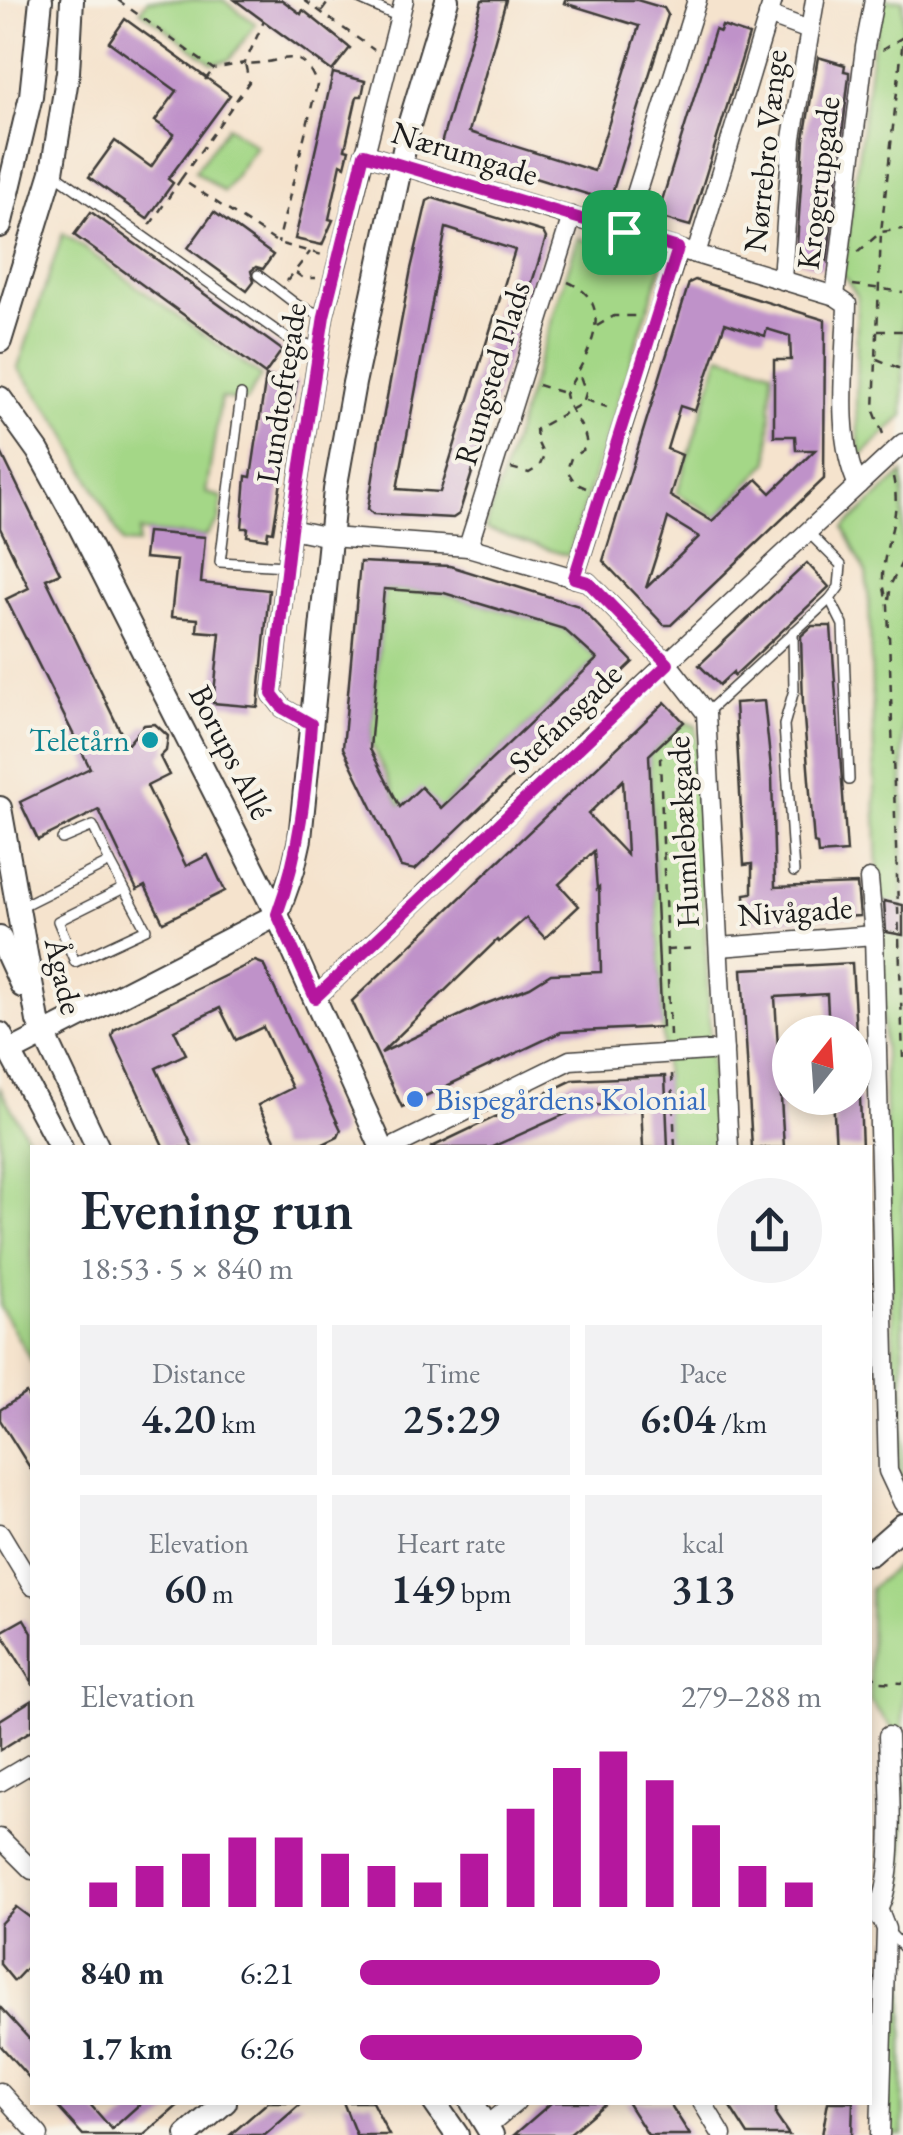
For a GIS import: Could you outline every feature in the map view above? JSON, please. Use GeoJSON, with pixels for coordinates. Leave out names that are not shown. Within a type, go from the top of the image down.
{"type":"FeatureCollection","features":[{"type":"Feature","properties":{"kind":"street"},"geometry":{"type":"LineString","coordinates":[[0,226],[32,96],[41,0]]}},
{"type":"Feature","properties":{"kind":"street"},"geometry":{"type":"LineString","coordinates":[[0,341],[52,172],[68,72],[72,0]]}},
{"type":"Feature","properties":{"kind":"street"},"geometry":{"type":"LineString","coordinates":[[59,1145],[5,1043],[277,914],[293,870],[300,839],[330,537],[354,384],[410,122],[447,0]]}},
{"type":"Feature","properties":{"kind":"street"},"geometry":{"type":"LineString","coordinates":[[624,232],[696,0]]}},
{"type":"Feature","properties":{"kind":"street","name":"Nørrebro Vænge"},"geometry":{"type":"LineString","coordinates":[[782,280],[792,138],[815,0]]}},
{"type":"Feature","properties":{"kind":"street","name":"Krogerupgade"},"geometry":{"type":"LineString","coordinates":[[858,486],[848,466],[844,442],[847,304],[837,281],[874,0]]}},
{"type":"Feature","properties":{"kind":"street","name":"Nørrebro Vænge"},"geometry":{"type":"LineString","coordinates":[[688,251],[771,8],[809,30]]}},
{"type":"Feature","properties":{"kind":"street","name":"Lundtoftegade"},"geometry":{"type":"LineString","coordinates":[[311,724],[283,708],[272,694],[286,566],[324,316],[402,9]]}},
{"type":"Feature","properties":{"kind":"street","name":"Nærumgade"},"geometry":{"type":"LineString","coordinates":[[364,154],[782,280],[837,281]]}},
{"type":"Feature","properties":{"kind":"street","name":"Rungsted Plads"},"geometry":{"type":"LineString","coordinates":[[468,547],[572,216]]}},
{"type":"Feature","properties":{"kind":"street"},"geometry":{"type":"LineString","coordinates":[[574,578],[656,320],[688,251]]}},
{"type":"Feature","properties":{"kind":"street","name":"Borups Allé"},"geometry":{"type":"LineString","coordinates":[[0,398],[38,451],[80,527],[277,914],[381,1145]]}},
{"type":"Feature","properties":{"kind":"street","name":"Stefansgade"},"geometry":{"type":"LineString","coordinates":[[315,998],[899,447]]}},
{"type":"Feature","properties":{"kind":"street","name":"Humlebækgade"},"geometry":{"type":"LineString","coordinates":[[291,529],[330,537],[468,547],[588,582],[668,664],[706,712],[729,1145]]}},
{"type":"Feature","properties":{"kind":"street","name":"Ågade"},"geometry":{"type":"LineString","coordinates":[[0,808],[41,1028],[97,1145]]}},
{"type":"Feature","properties":{"kind":"street"},"geometry":{"type":"LineString","coordinates":[[869,879],[874,935],[876,1336],[888,1471],[903,1503]]}},
{"type":"Feature","properties":{"kind":"street","name":"Nivågade"},"geometry":{"type":"LineString","coordinates":[[720,947],[874,935]]}},
{"type":"Feature","properties":{"kind":"street"},"geometry":{"type":"LineString","coordinates":[[0,938],[41,1028]]}},
{"type":"Feature","properties":{"kind":"street"},"geometry":{"type":"LineString","coordinates":[[397,1145],[570,1060],[724,1050]]}},
{"type":"Feature","properties":{"kind":"street"},"geometry":{"type":"LineString","coordinates":[[872,1552],[903,1524]]}},
{"type":"Feature","properties":{"kind":"street"},"geometry":{"type":"LineString","coordinates":[[0,1533],[30,1583]]}},
{"type":"Feature","properties":{"kind":"street"},"geometry":{"type":"LineString","coordinates":[[880,2135],[876,1915],[889,1882],[888,1736]]}},
{"type":"Feature","properties":{"kind":"street"},"geometry":{"type":"LineString","coordinates":[[0,1782],[30,1765]]}},
{"type":"Feature","properties":{"kind":"street"},"geometry":{"type":"LineString","coordinates":[[0,1838],[30,1868]]}},
{"type":"Feature","properties":{"kind":"street"},"geometry":{"type":"LineString","coordinates":[[0,2092],[39,2135]]}},
{"type":"Feature","properties":{"kind":"street"},"geometry":{"type":"LineString","coordinates":[[187,2135],[222,2105]]}},
{"type":"Feature","properties":{"kind":"street"},"geometry":{"type":"LineString","coordinates":[[436,2105],[457,2135]]}},
{"type":"Feature","properties":{"kind":"street"},"geometry":{"type":"LineString","coordinates":[[474,2105],[490,2131],[513,2105]]}},
{"type":"Feature","properties":{"kind":"street"},"geometry":{"type":"LineString","coordinates":[[704,2105],[722,2135]]}},
{"type":"Feature","properties":{"kind":"lane"},"geometry":{"type":"LineString","coordinates":[[362,0],[402,9]]}},
{"type":"Feature","properties":{"kind":"lane"},"geometry":{"type":"LineString","coordinates":[[52,172],[285,337],[319,348]]}},
{"type":"Feature","properties":{"kind":"lane"},"geometry":{"type":"LineString","coordinates":[[258,275],[297,305],[324,316]]}},
{"type":"Feature","properties":{"kind":"lane"},"geometry":{"type":"LineString","coordinates":[[241,396],[220,562],[286,566]]}},
{"type":"Feature","properties":{"kind":"lane"},"geometry":{"type":"LineString","coordinates":[[706,712],[839,588],[840,565],[807,531]]}},
{"type":"Feature","properties":{"kind":"lane"},"geometry":{"type":"LineString","coordinates":[[830,600],[844,625],[849,780]]}},
{"type":"Feature","properties":{"kind":"lane"},"geometry":{"type":"LineString","coordinates":[[793,632],[794,690],[784,725],[794,872]]}},
{"type":"Feature","properties":{"kind":"lane"},"geometry":{"type":"LineString","coordinates":[[62,839],[93,826],[146,929],[75,962],[58,921],[124,888]]}},
{"type":"Feature","properties":{"kind":"lane"},"geometry":{"type":"LineString","coordinates":[[16,909],[110,862]]}},
{"type":"Feature","properties":{"kind":"lane"},"geometry":{"type":"LineString","coordinates":[[876,1915],[903,1947]]}},
{"type":"Feature","properties":{"kind":"path"},"geometry":{"type":"LineString","coordinates":[[118,0],[213,69]]}},
{"type":"Feature","properties":{"kind":"path"},"geometry":{"type":"LineString","coordinates":[[304,0],[388,59]]}},
{"type":"Feature","properties":{"kind":"path"},"geometry":{"type":"LineString","coordinates":[[321,12],[337,0]]}},
{"type":"Feature","properties":{"kind":"path"},"geometry":{"type":"LineString","coordinates":[[144,234],[250,82],[245,63],[264,21]]}},
{"type":"Feature","properties":{"kind":"path"},"geometry":{"type":"LineString","coordinates":[[903,39],[881,232],[875,420],[899,447],[893,479],[899,493],[898,511],[883,578],[888,606],[903,1058]]}},
{"type":"Feature","properties":{"kind":"path"},"geometry":{"type":"LineString","coordinates":[[205,80],[213,69],[245,63],[258,65],[286,57],[310,67],[317,85],[278,244]]}},
{"type":"Feature","properties":{"kind":"path"},"geometry":{"type":"LineString","coordinates":[[181,179],[278,244],[339,260]]}},
{"type":"Feature","properties":{"kind":"path"},"geometry":{"type":"LineString","coordinates":[[903,229],[881,232],[837,281],[903,292]]}},
{"type":"Feature","properties":{"kind":"path"},"geometry":{"type":"LineString","coordinates":[[294,272],[303,278],[333,281]]}},
{"type":"Feature","properties":{"kind":"path"},"geometry":{"type":"LineString","coordinates":[[553,276],[578,286],[588,295],[596,312],[596,327],[579,374],[565,394]]}},
{"type":"Feature","properties":{"kind":"path"},"geometry":{"type":"LineString","coordinates":[[596,327],[621,314],[656,320]]}},
{"type":"Feature","properties":{"kind":"path"},"geometry":{"type":"LineString","coordinates":[[877,331],[903,331]]}},
{"type":"Feature","properties":{"kind":"path"},"geometry":{"type":"LineString","coordinates":[[876,359],[903,370]]}},
{"type":"Feature","properties":{"kind":"path"},"geometry":{"type":"LineString","coordinates":[[579,374],[585,400]]}},
{"type":"Feature","properties":{"kind":"path"},"geometry":{"type":"LineString","coordinates":[[521,380],[565,394]]}},
{"type":"Feature","properties":{"kind":"path"},"geometry":{"type":"LineString","coordinates":[[565,394],[588,444],[568,464],[570,479],[602,493]]}},
{"type":"Feature","properties":{"kind":"path"},"geometry":{"type":"LineString","coordinates":[[585,400],[628,414]]}},
{"type":"Feature","properties":{"kind":"path"},"geometry":{"type":"LineString","coordinates":[[495,462],[522,472],[534,471],[544,456],[536,441],[536,429],[585,400]]}},
{"type":"Feature","properties":{"kind":"path"},"geometry":{"type":"LineString","coordinates":[[888,606],[891,584],[903,560]]}},
{"type":"Feature","properties":{"kind":"path","name":"Humlebækgade"},"geometry":{"type":"LineString","coordinates":[[675,1145],[660,758],[706,712]]}},
{"type":"Feature","properties":{"kind":"path"},"geometry":{"type":"LineString","coordinates":[[897,898],[903,902]]}},
{"type":"Feature","properties":{"kind":"path","name":"Humlebækgade"},"geometry":{"type":"LineString","coordinates":[[667,950],[720,947]]}},
{"type":"Feature","properties":{"kind":"path"},"geometry":{"type":"LineString","coordinates":[[872,1674],[879,1682],[903,1684]]}},
{"type":"Feature","properties":{"kind":"green space"},"geometry":{"type":"Polygon","coordinates":[[[148,0],[223,0],[256,24],[229,60],[212,63],[140,10],[148,0]]]}},
{"type":"Feature","properties":{"kind":"green space"},"geometry":{"type":"Polygon","coordinates":[[[884,0],[903,0],[903,416],[860,457],[856,408],[857,296],[843,274],[872,49],[884,0]]]}},
{"type":"Feature","properties":{"kind":"green space"},"geometry":{"type":"Polygon","coordinates":[[[228,126],[256,146],[224,192],[195,171],[228,126]]]}},
{"type":"Feature","properties":{"kind":"green space"},"geometry":{"type":"Polygon","coordinates":[[[63,233],[261,376],[246,401],[221,398],[206,493],[222,497],[219,521],[205,537],[140,531],[138,544],[123,543],[63,428],[18,368],[63,233]]]}},
{"type":"Feature","properties":{"kind":"green space"},"geometry":{"type":"Polygon","coordinates":[[[578,238],[662,265],[568,556],[485,529],[578,238]]]}},
{"type":"Feature","properties":{"kind":"green space"},"geometry":{"type":"Polygon","coordinates":[[[720,355],[772,370],[769,461],[717,517],[677,493],[720,355]]]}},
{"type":"Feature","properties":{"kind":"green space"},"geometry":{"type":"Polygon","coordinates":[[[903,473],[903,1484],[899,1479],[896,1427],[869,603],[866,573],[844,528],[903,473]]]}},
{"type":"Feature","properties":{"kind":"green space"},"geometry":{"type":"Polygon","coordinates":[[[384,589],[443,593],[564,629],[597,659],[417,831],[412,830],[371,743],[384,589]]]}},
{"type":"Feature","properties":{"kind":"green space"},"geometry":{"type":"Polygon","coordinates":[[[684,722],[696,726],[715,1145],[668,1145],[649,755],[684,722]]]}},
{"type":"Feature","properties":{"kind":"green space"},"geometry":{"type":"Polygon","coordinates":[[[0,1088],[32,1145],[30,1359],[0,1307],[0,1088]]]}},
{"type":"Feature","properties":{"kind":"green space"},"geometry":{"type":"Polygon","coordinates":[[[903,1560],[903,1903],[895,1891],[895,1732],[872,1703],[872,1587],[903,1560]]]}},
{"type":"Feature","properties":{"kind":"green space"},"geometry":{"type":"Polygon","coordinates":[[[892,1966],[903,1978],[903,2135],[886,2135],[892,1966]]]}},
{"type":"Feature","properties":{"kind":"building"},"geometry":{"type":"Polygon","coordinates":[[[235,0],[282,0],[301,14],[303,10],[350,48],[332,71],[235,0]]]}},
{"type":"Feature","properties":{"kind":"building"},"geometry":{"type":"Polygon","coordinates":[[[482,0],[506,0],[469,132],[594,171],[639,26],[564,3],[565,0],[637,0],[664,8],[668,15],[611,197],[606,200],[444,150],[441,144],[482,0]]]}},
{"type":"Feature","properties":{"kind":"building"},"geometry":{"type":"Polygon","coordinates":[[[125,19],[230,95],[168,179],[173,183],[147,219],[89,177],[115,141],[151,167],[174,134],[155,121],[177,91],[109,42],[125,19]]]}},
{"type":"Feature","properties":{"kind":"building"},"geometry":{"type":"Polygon","coordinates":[[[722,26],[749,35],[690,226],[662,218],[664,213],[659,212],[715,30],[720,32],[722,26]]]}},
{"type":"Feature","properties":{"kind":"building"},"geometry":{"type":"Polygon","coordinates":[[[818,57],[845,65],[844,71],[849,72],[827,261],[823,261],[822,268],[796,260],[804,139],[818,57]]]}},
{"type":"Feature","properties":{"kind":"building"},"geometry":{"type":"Polygon","coordinates":[[[333,73],[365,81],[362,96],[357,96],[345,166],[341,164],[329,219],[333,220],[322,245],[295,239],[333,73]]]}},
{"type":"Feature","properties":{"kind":"building"},"geometry":{"type":"Polygon","coordinates":[[[433,198],[543,232],[546,238],[459,514],[453,518],[373,514],[368,509],[427,201],[433,198]],[[446,228],[397,489],[440,492],[515,250],[446,228]]]}},
{"type":"Feature","properties":{"kind":"building"},"geometry":{"type":"Polygon","coordinates":[[[91,212],[282,350],[265,374],[74,235],[91,212]]]}},
{"type":"Feature","properties":{"kind":"building"},"geometry":{"type":"Polygon","coordinates":[[[214,212],[273,255],[263,269],[256,267],[251,271],[254,282],[247,291],[188,248],[214,212]]]}},
{"type":"Feature","properties":{"kind":"building"},"geometry":{"type":"Polygon","coordinates":[[[695,280],[825,320],[824,479],[671,625],[664,625],[603,561],[689,283],[695,280]],[[725,323],[695,411],[680,406],[667,449],[682,455],[670,496],[712,521],[757,479],[771,493],[815,450],[796,450],[795,436],[774,436],[774,360],[791,360],[790,336],[767,329],[765,336],[725,323]],[[668,518],[663,535],[646,588],[699,537],[668,518]]]}},
{"type":"Feature","properties":{"kind":"building"},"geometry":{"type":"Polygon","coordinates":[[[266,376],[297,381],[273,532],[268,531],[267,539],[247,536],[248,528],[242,528],[246,476],[251,477],[266,376]]]}},
{"type":"Feature","properties":{"kind":"building"},"geometry":{"type":"Polygon","coordinates":[[[0,450],[60,573],[46,579],[127,745],[144,725],[155,724],[168,736],[166,751],[160,757],[169,775],[147,786],[186,866],[208,855],[225,891],[163,922],[145,886],[137,890],[99,810],[38,840],[20,802],[90,768],[6,599],[29,588],[0,528],[0,450]]]}},
{"type":"Feature","properties":{"kind":"building"},"geometry":{"type":"Polygon","coordinates":[[[147,532],[205,537],[201,583],[269,590],[258,707],[213,703],[220,633],[197,631],[198,619],[171,617],[177,561],[144,558],[147,532]]]}},
{"type":"Feature","properties":{"kind":"building"},"geometry":{"type":"Polygon","coordinates":[[[360,562],[450,566],[579,606],[633,662],[415,870],[401,867],[343,748],[360,562]],[[384,589],[370,749],[400,807],[421,787],[441,808],[597,659],[564,629],[444,593],[384,589]]]}},
{"type":"Feature","properties":{"kind":"building"},"geometry":{"type":"Polygon","coordinates":[[[807,563],[829,587],[734,676],[733,672],[719,685],[699,665],[807,563]]]}},
{"type":"Feature","properties":{"kind":"building"},"geometry":{"type":"Polygon","coordinates":[[[812,626],[831,626],[847,852],[818,854],[814,843],[801,636],[812,626]]]}},
{"type":"Feature","properties":{"kind":"building"},"geometry":{"type":"Polygon","coordinates":[[[764,701],[772,777],[775,887],[857,884],[860,916],[746,922],[745,894],[752,893],[752,864],[744,865],[735,703],[764,701]]]}},
{"type":"Feature","properties":{"kind":"building"},"geometry":{"type":"Polygon","coordinates":[[[665,702],[684,722],[649,755],[662,1027],[561,1032],[402,1107],[352,1001],[665,702]],[[623,780],[588,814],[627,855],[623,780]],[[594,851],[559,884],[579,906],[545,938],[526,918],[497,940],[381,1053],[551,974],[601,972],[594,851]]]}},
{"type":"Feature","properties":{"kind":"building"},"geometry":{"type":"Polygon","coordinates":[[[884,901],[903,905],[903,935],[886,932],[884,901]]]}},
{"type":"Feature","properties":{"kind":"building"},"geometry":{"type":"Polygon","coordinates":[[[255,961],[263,964],[341,1130],[338,1137],[321,1145],[278,1145],[258,1105],[292,1088],[263,1027],[236,1040],[220,1008],[174,1030],[186,1054],[156,1068],[192,1145],[163,1145],[112,1036],[114,1030],[255,961]]]}},
{"type":"Feature","properties":{"kind":"building"},"geometry":{"type":"Polygon","coordinates":[[[852,963],[855,1015],[828,1015],[827,994],[775,997],[772,1115],[782,1115],[784,1145],[752,1145],[742,969],[852,963]]]}},
{"type":"Feature","properties":{"kind":"building"},"geometry":{"type":"Polygon","coordinates":[[[665,1076],[668,1145],[643,1145],[641,1103],[583,1106],[497,1145],[436,1145],[573,1080],[665,1076]]]}},
{"type":"Feature","properties":{"kind":"building"},"geometry":{"type":"Polygon","coordinates":[[[834,1115],[861,1115],[862,1145],[836,1145],[834,1115]]]}},
{"type":"Feature","properties":{"kind":"building"},"geometry":{"type":"Polygon","coordinates":[[[26,1393],[30,1400],[30,1468],[0,1420],[0,1410],[26,1393]]]}},
{"type":"Feature","properties":{"kind":"building"},"geometry":{"type":"Polygon","coordinates":[[[24,1619],[30,1630],[30,1680],[1,1632],[24,1619]]]}},
{"type":"Feature","properties":{"kind":"building"},"geometry":{"type":"Polygon","coordinates":[[[30,1701],[30,1731],[0,1750],[0,1720],[30,1701]]]}},
{"type":"Feature","properties":{"kind":"building"},"geometry":{"type":"Polygon","coordinates":[[[16,1907],[30,1918],[30,1964],[14,1981],[0,1964],[0,1924],[16,1907]]]}},
{"type":"Feature","properties":{"kind":"building"},"geometry":{"type":"Polygon","coordinates":[[[0,2007],[30,2040],[30,2079],[0,2045],[0,2007]]]}},
{"type":"Feature","properties":{"kind":"building"},"geometry":{"type":"Polygon","coordinates":[[[56,2105],[91,2105],[112,2129],[139,2105],[179,2105],[144,2135],[83,2135],[56,2105]]]}},
{"type":"Feature","properties":{"kind":"building"},"geometry":{"type":"Polygon","coordinates":[[[265,2105],[300,2105],[265,2135],[230,2135],[265,2105]]]}},
{"type":"Feature","properties":{"kind":"building"},"geometry":{"type":"Polygon","coordinates":[[[344,2105],[374,2105],[389,2135],[356,2135],[344,2105]]]}},
{"type":"Feature","properties":{"kind":"building"},"geometry":{"type":"Polygon","coordinates":[[[549,2105],[603,2105],[568,2135],[514,2135],[549,2105]]]}},
{"type":"Feature","properties":{"kind":"building"},"geometry":{"type":"Polygon","coordinates":[[[629,2105],[671,2105],[690,2135],[648,2135],[629,2105]]]}},
{"type":"Feature","properties":{"kind":"building"},"geometry":{"type":"Polygon","coordinates":[[[729,2105],[776,2105],[776,2116],[789,2135],[748,2135],[729,2105]]]}},
{"type":"Feature","properties":{"kind":"building"},"geometry":{"type":"Polygon","coordinates":[[[827,2105],[853,2105],[852,2135],[822,2135],[827,2105]]]}},
{"type":"Feature","properties":{"kind":"place","name":"Teletårn"},"geometry":{"type":"Point","coordinates":[150,740]}},
{"type":"Feature","properties":{"kind":"place","name":"Bispegårdens Kolonial"},"geometry":{"type":"Point","coordinates":[415,1099]}},
{"type":"Feature","properties":{"kind":"route"},"geometry":{"type":"LineString","coordinates":[[364,154],[624,232],[678,248],[574,578],[588,582],[668,664],[315,998],[277,914],[300,839],[311,724],[283,708],[272,694],[291,529],[324,316],[364,154]]}}]}
